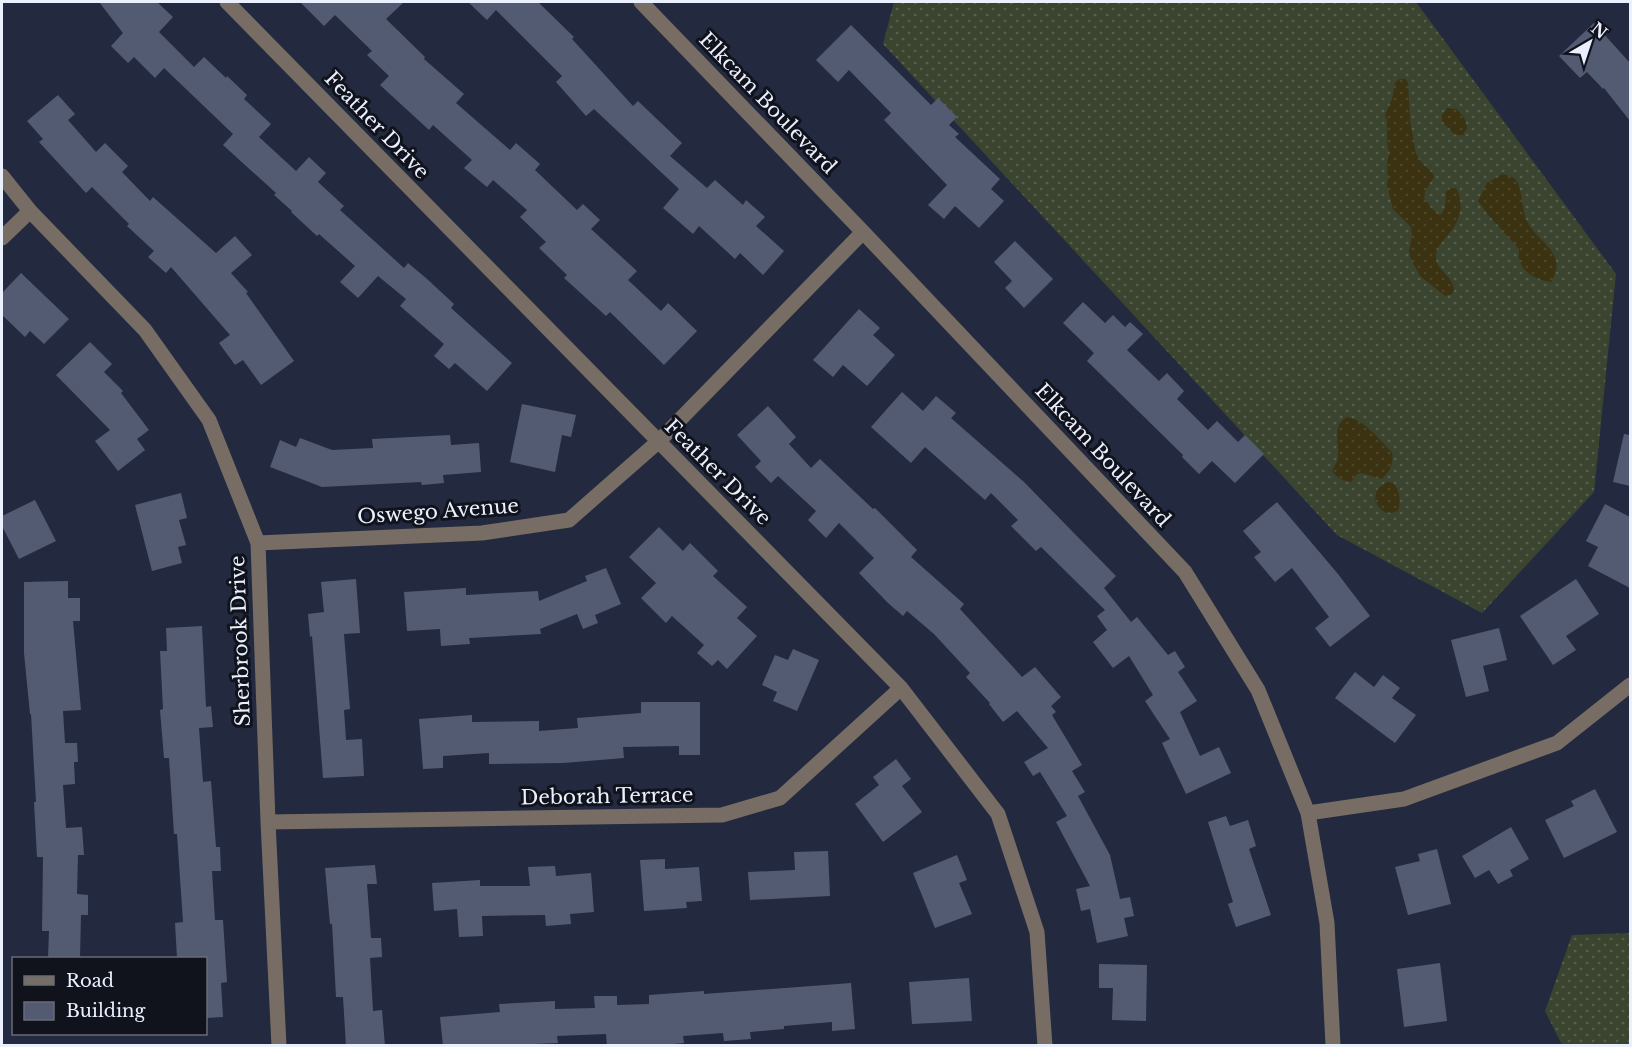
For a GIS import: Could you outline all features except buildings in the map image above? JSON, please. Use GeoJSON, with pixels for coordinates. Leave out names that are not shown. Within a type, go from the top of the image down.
{"type":"FeatureCollection","features":[{"type":"Feature","properties":{"kind":"street","name":"Feather Drive"},"geometry":{"type":"LineString","coordinates":[[227,2],[901,688],[998,814],[1037,932],[1045,1046]]}},
{"type":"Feature","properties":{"kind":"street","name":"Elkcam Boulevard"},"geometry":{"type":"LineString","coordinates":[[641,2],[863,232],[1185,572],[1258,690],[1308,813],[1327,922],[1333,1046]]}},
{"type":"Feature","properties":{"kind":"street","name":"Sherbrook Drive"},"geometry":{"type":"LineString","coordinates":[[2,176],[30,211],[145,330],[209,420],[258,543],[279,1046]]}},
{"type":"Feature","properties":{"kind":"street"},"geometry":{"type":"LineString","coordinates":[[2,238],[30,211]]}},
{"type":"Feature","properties":{"kind":"street","name":"Oswego Avenue"},"geometry":{"type":"LineString","coordinates":[[258,543],[482,533],[569,520],[659,441],[863,232]]}},
{"type":"Feature","properties":{"kind":"street"},"geometry":{"type":"LineString","coordinates":[[1308,813],[1404,799],[1557,743],[1630,685]]}},
{"type":"Feature","properties":{"kind":"street","name":"Deborah Terrace"},"geometry":{"type":"LineString","coordinates":[[268,822],[722,815],[780,798],[901,688]]}},
{"type":"Feature","properties":{"kind":"green space"},"geometry":{"type":"Polygon","coordinates":[[[894,2],[1416,2],[1616,274],[1594,492],[1482,613],[1337,535],[883,44],[894,2]]]}},
{"type":"Feature","properties":{"kind":"green space"},"geometry":{"type":"Polygon","coordinates":[[[1630,933],[1630,1045],[1562,1045],[1545,1011],[1572,935],[1630,933]]]}},
{"type":"Feature","properties":{"kind":"sand"},"geometry":{"type":"Polygon","coordinates":[[[1399,79],[1405,79],[1408,83],[1410,120],[1416,154],[1434,177],[1424,198],[1440,215],[1445,207],[1446,192],[1450,188],[1456,188],[1460,199],[1457,221],[1440,244],[1436,254],[1440,268],[1453,284],[1452,294],[1445,296],[1420,276],[1411,259],[1409,252],[1411,227],[1393,209],[1387,185],[1389,153],[1385,115],[1392,99],[1395,83],[1399,79]]]}},
{"type":"Feature","properties":{"kind":"sand"},"geometry":{"type":"Polygon","coordinates":[[[1447,108],[1457,109],[1465,119],[1467,128],[1463,135],[1455,135],[1442,122],[1442,115],[1447,108]]]}},
{"type":"Feature","properties":{"kind":"sand"},"geometry":{"type":"Polygon","coordinates":[[[1502,174],[1517,182],[1530,227],[1554,255],[1556,272],[1551,282],[1538,279],[1527,272],[1520,262],[1519,249],[1478,201],[1487,183],[1502,174]]]}},
{"type":"Feature","properties":{"kind":"sand"},"geometry":{"type":"Polygon","coordinates":[[[1347,417],[1366,426],[1392,452],[1391,467],[1382,479],[1361,473],[1357,474],[1351,482],[1345,481],[1332,471],[1338,458],[1339,425],[1347,417]]]}},
{"type":"Feature","properties":{"kind":"sand"},"geometry":{"type":"Polygon","coordinates":[[[1387,482],[1393,483],[1399,496],[1398,510],[1391,513],[1382,510],[1375,500],[1377,489],[1387,482]]]}}]}
